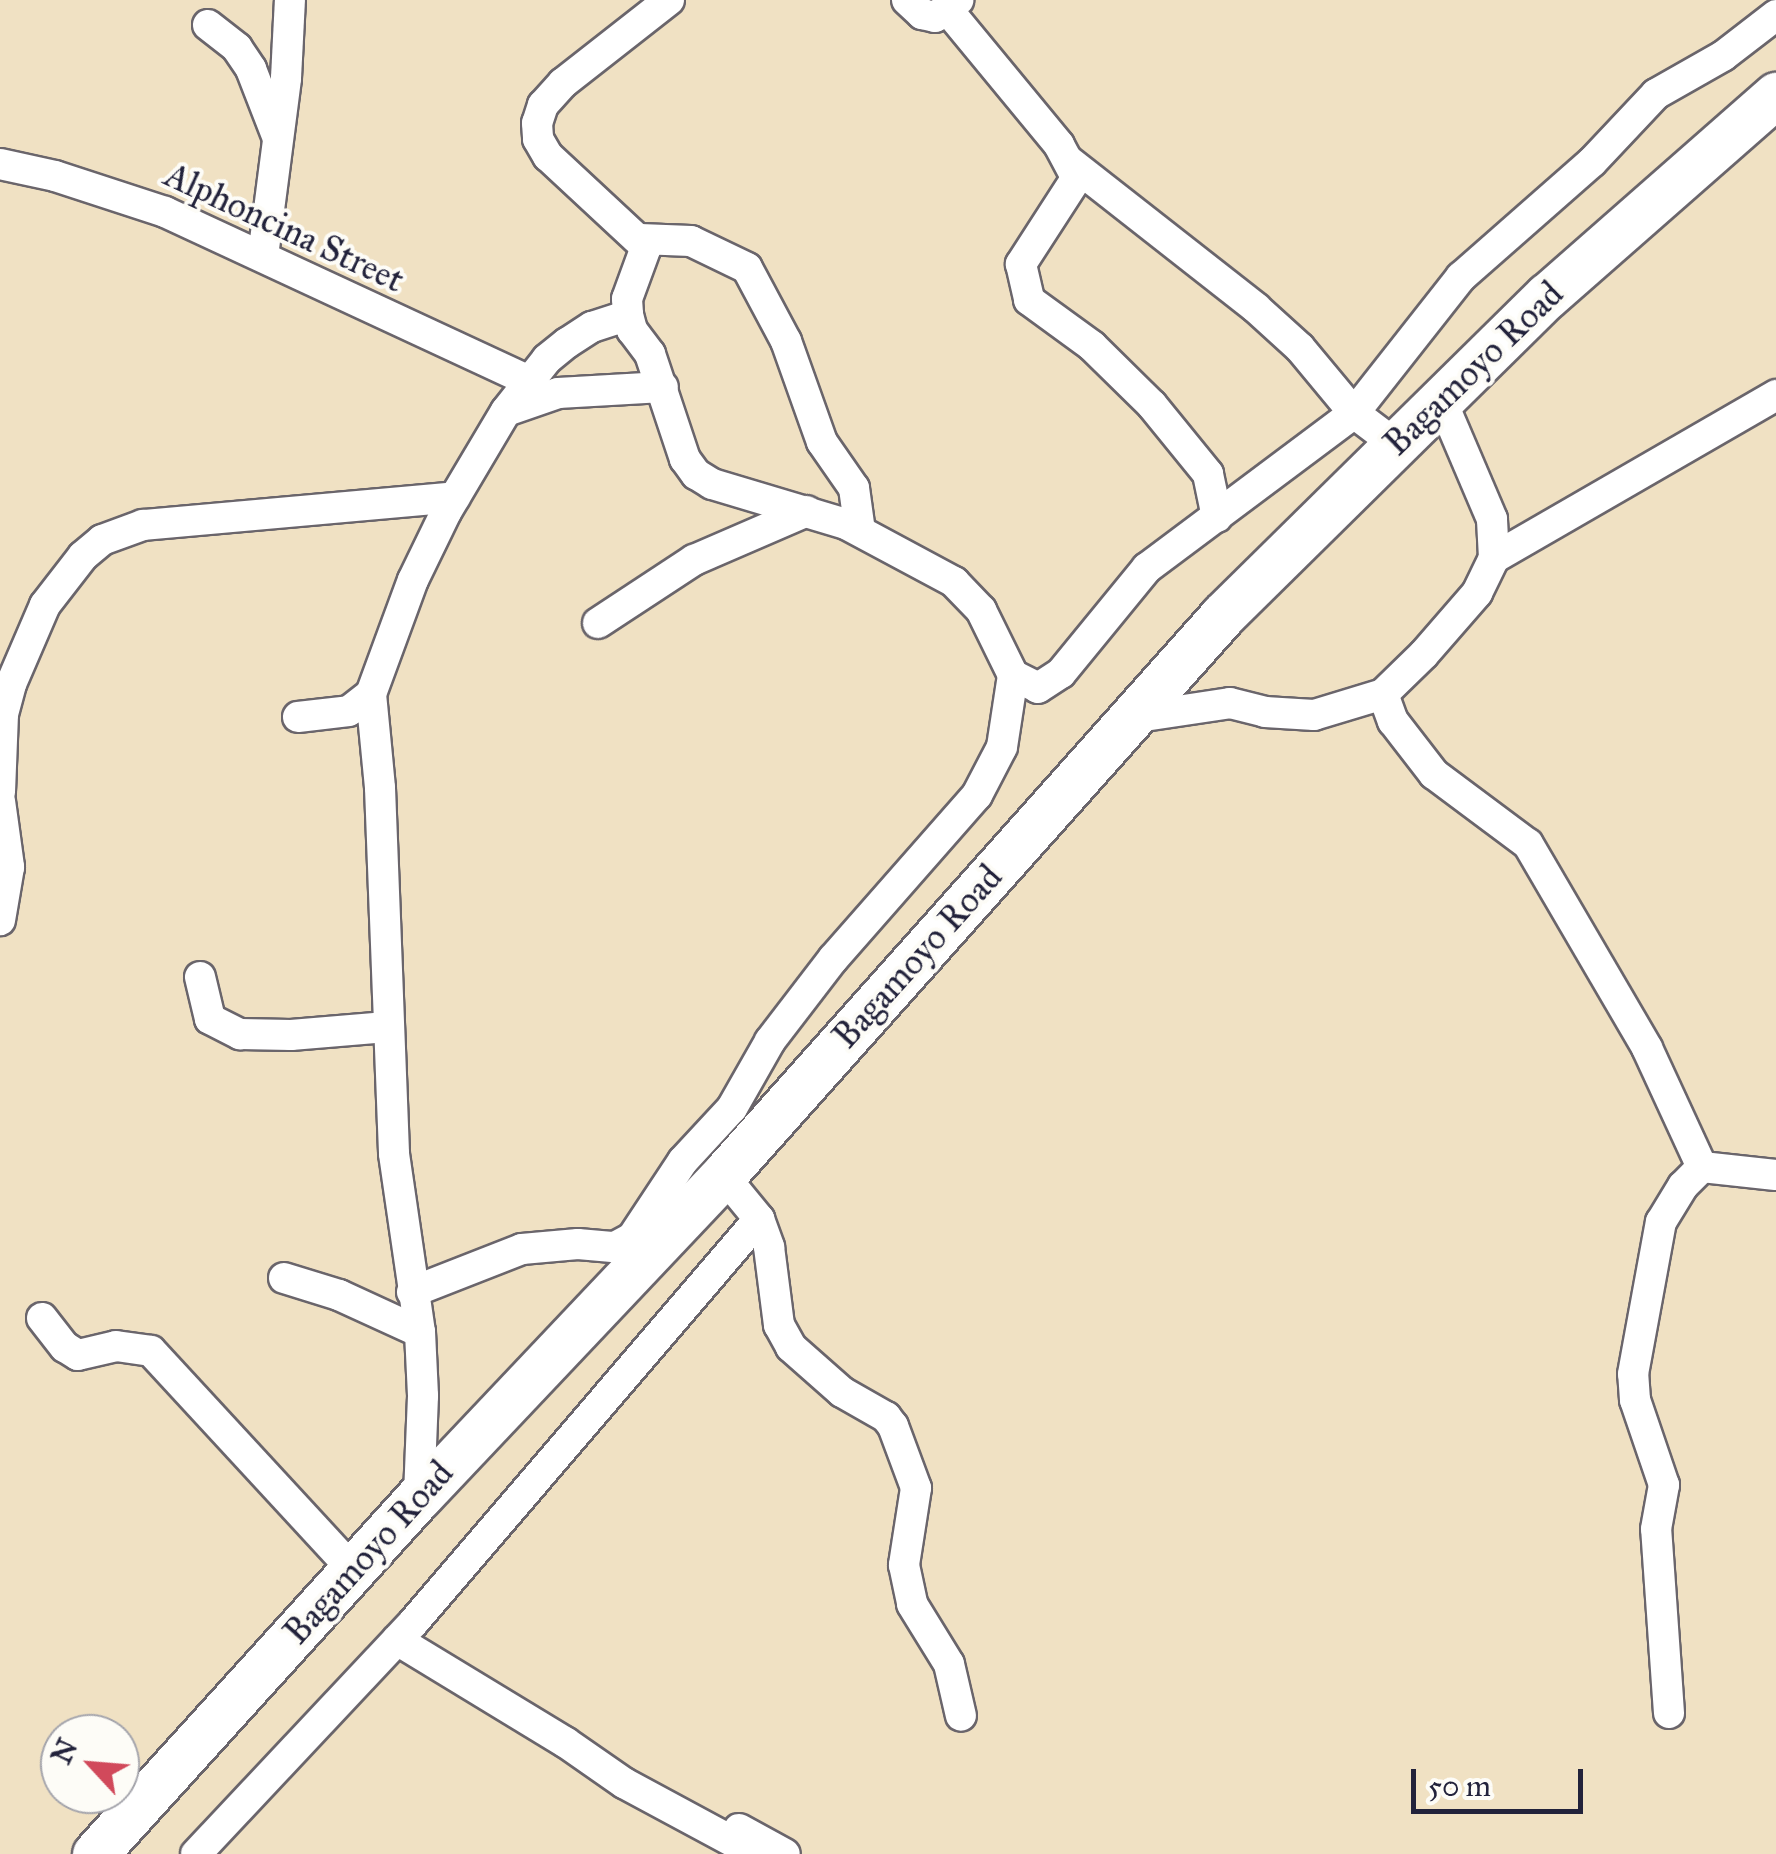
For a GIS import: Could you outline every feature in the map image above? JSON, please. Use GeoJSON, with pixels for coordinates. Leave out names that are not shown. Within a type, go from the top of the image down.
{"type":"FeatureCollection","features":[{"type":"Feature","properties":{"kind":"highway","name":"Bagamoyo Road"},"geometry":{"type":"LineString","coordinates":[[95,1854],[418,1498],[722,1175],[1223,615],[1547,296],[1776,95]]}},
{"type":"Feature","properties":{"kind":"street"},"geometry":{"type":"LineString","coordinates":[[263,256],[290,0]]}},
{"type":"Feature","properties":{"kind":"street"},"geometry":{"type":"LineString","coordinates":[[669,0],[563,83],[543,105],[537,122],[538,139],[548,156],[640,239],[646,257],[627,299],[628,315],[663,387],[686,459],[696,474],[738,494],[807,511],[860,531],[969,594],[1013,675],[1029,686],[1048,684],[1147,568],[1354,413],[1461,278],[1592,162],[1656,94],[1722,56],[1776,15]]}},
{"type":"Feature","properties":{"kind":"street"},"geometry":{"type":"LineString","coordinates":[[907,0],[922,14],[935,17],[952,5],[1070,162],[1256,308],[1300,348],[1354,413],[1395,444]]}},
{"type":"Feature","properties":{"kind":"street"},"geometry":{"type":"LineString","coordinates":[[208,24],[236,48],[251,69],[278,139]]}},
{"type":"Feature","properties":{"kind":"street"},"geometry":{"type":"LineString","coordinates":[[1070,162],[1074,182],[1021,264],[1029,300],[1092,346],[1162,416],[1208,474],[1217,517]]}},
{"type":"Feature","properties":{"kind":"street","name":"Alphoncina Street"},"geometry":{"type":"LineString","coordinates":[[0,164],[144,203],[529,381]]}},
{"type":"Feature","properties":{"kind":"street"},"geometry":{"type":"LineString","coordinates":[[640,239],[691,241],[747,268],[772,311],[822,442],[854,488],[860,531]]}},
{"type":"Feature","properties":{"kind":"street"},"geometry":{"type":"LineString","coordinates":[[418,1498],[423,1396],[420,1332],[394,1154],[386,1027],[380,788],[371,694],[413,580],[455,497],[506,411],[567,343],[592,327],[628,315]]}},
{"type":"Feature","properties":{"kind":"street"},"geometry":{"type":"LineString","coordinates":[[506,411],[558,393],[663,387]]}},
{"type":"Feature","properties":{"kind":"street"},"geometry":{"type":"LineString","coordinates":[[1494,558],[1684,444],[1776,395]]}},
{"type":"Feature","properties":{"kind":"street"},"geometry":{"type":"LineString","coordinates":[[1131,718],[1230,702],[1265,712],[1314,715],[1384,694],[1454,623],[1478,593],[1494,558],[1492,520],[1440,398]]}},
{"type":"Feature","properties":{"kind":"street"},"geometry":{"type":"LineString","coordinates":[[0,792],[3,714],[10,684],[44,605],[82,556],[102,540],[143,525],[455,497]]}},
{"type":"Feature","properties":{"kind":"street"},"geometry":{"type":"LineString","coordinates":[[598,623],[694,560],[807,511]]}},
{"type":"Feature","properties":{"kind":"street"},"geometry":{"type":"LineString","coordinates":[[412,1292],[522,1249],[578,1244],[616,1247],[632,1238],[690,1151],[732,1108],[770,1041],[824,970],[976,794],[1002,747],[1013,675]]}},
{"type":"Feature","properties":{"kind":"street"},"geometry":{"type":"LineString","coordinates":[[298,717],[349,710],[371,694]]}},
{"type":"Feature","properties":{"kind":"street"},"geometry":{"type":"LineString","coordinates":[[1384,694],[1393,721],[1434,774],[1528,844],[1646,1048],[1702,1167]]}},
{"type":"Feature","properties":{"kind":"street"},"geometry":{"type":"LineString","coordinates":[[0,801],[9,867],[0,920]]}},
{"type":"Feature","properties":{"kind":"street"},"geometry":{"type":"LineString","coordinates":[[200,976],[210,1019],[240,1034],[386,1027]]}},
{"type":"Feature","properties":{"kind":"street"},"geometry":{"type":"LineString","coordinates":[[1702,1167],[1776,1175]]}},
{"type":"Feature","properties":{"kind":"street"},"geometry":{"type":"LineString","coordinates":[[1668,1714],[1656,1529],[1664,1485],[1635,1400],[1633,1374],[1662,1222],[1683,1186],[1702,1167]]}},
{"type":"Feature","properties":{"kind":"street"},"geometry":{"type":"LineString","coordinates":[[722,1175],[760,1219],[769,1247],[779,1325],[790,1347],[842,1392],[886,1417],[892,1426],[916,1488],[904,1565],[912,1604],[949,1664],[961,1716]]}},
{"type":"Feature","properties":{"kind":"street"},"geometry":{"type":"LineString","coordinates":[[202,1852],[396,1640],[760,1219]]}},
{"type":"Feature","properties":{"kind":"street"},"geometry":{"type":"LineString","coordinates":[[284,1278],[339,1295],[420,1332]]}},
{"type":"Feature","properties":{"kind":"street"},"geometry":{"type":"LineString","coordinates":[[42,1318],[65,1348],[78,1356],[116,1346],[150,1351],[353,1570]]}},
{"type":"Feature","properties":{"kind":"street"},"geometry":{"type":"LineString","coordinates":[[396,1640],[565,1742],[624,1784],[756,1854]]}},
{"type":"Feature","properties":{"kind":"street"},"geometry":{"type":"LineString","coordinates":[[439,1669],[785,1854]]}}]}
